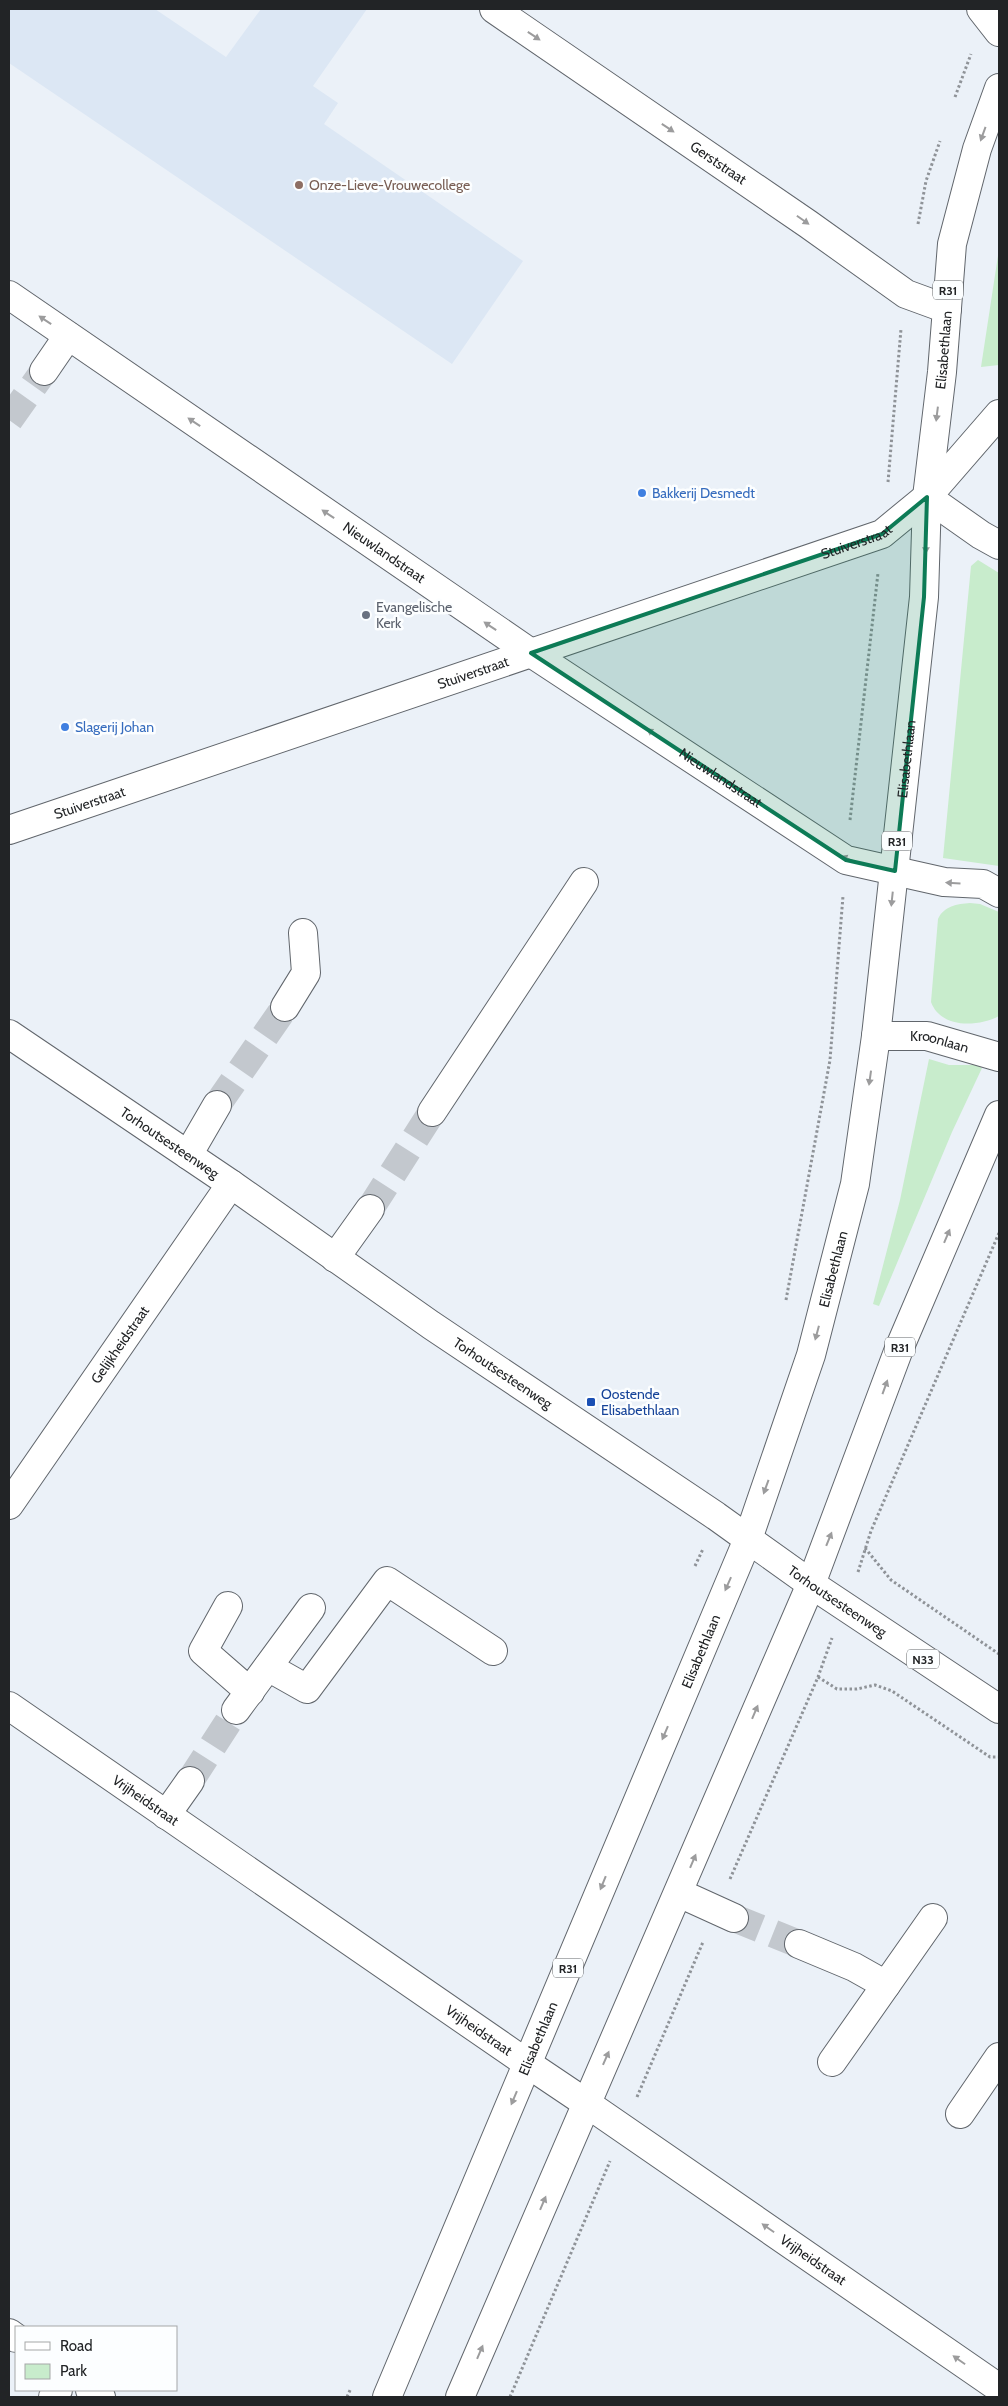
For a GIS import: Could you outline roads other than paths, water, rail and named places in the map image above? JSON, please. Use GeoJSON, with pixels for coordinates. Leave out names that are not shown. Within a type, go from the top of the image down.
{"type":"FeatureCollection","features":[{"type":"Feature","properties":{"kind":"street","name":"Gerststraat"},"geometry":{"type":"LineString","coordinates":[[494,9],[808,224],[906,294],[946,309]]}},
{"type":"Feature","properties":{"kind":"street"},"geometry":{"type":"LineString","coordinates":[[981,9],[999,32]]}},
{"type":"Feature","properties":{"kind":"street","name":"Elisabethlaan"},"geometry":{"type":"LineString","coordinates":[[387,2397],[748,1539],[811,1355],[853,1194],[876,1036],[924,597],[927,497],[942,372],[952,244],[963,197],[999,88]]}},
{"type":"Feature","properties":{"kind":"street","name":"Nieuwlandstraat"},"geometry":{"type":"LineString","coordinates":[[9,295],[531,653],[846,860],[895,872]]}},
{"type":"Feature","properties":{"kind":"street"},"geometry":{"type":"LineString","coordinates":[[44,370],[68,336]]}},
{"type":"Feature","properties":{"kind":"street"},"geometry":{"type":"LineString","coordinates":[[999,414],[927,497],[980,535],[999,545]]}},
{"type":"Feature","properties":{"kind":"street","name":"Stuiverstraat"},"geometry":{"type":"LineString","coordinates":[[9,830],[882,534],[927,497]]}},
{"type":"Feature","properties":{"kind":"street"},"geometry":{"type":"LineString","coordinates":[[895,872],[944,882],[983,884],[999,893]]}},
{"type":"Feature","properties":{"kind":"street"},"geometry":{"type":"LineString","coordinates":[[432,1112],[584,882]]}},
{"type":"Feature","properties":{"kind":"street"},"geometry":{"type":"LineString","coordinates":[[285,1007],[306,973],[303,933]]}},
{"type":"Feature","properties":{"kind":"street","name":"Torhoutsesteenweg"},"geometry":{"type":"LineString","coordinates":[[9,1034],[231,1184],[439,1331],[716,1516],[811,1584],[999,1709]]}},
{"type":"Feature","properties":{"kind":"street","name":"Kroonlaan"},"geometry":{"type":"LineString","coordinates":[[876,1036],[927,1036],[999,1057]]}},
{"type":"Feature","properties":{"kind":"street"},"geometry":{"type":"LineString","coordinates":[[188,1155],[217,1105]]}},
{"type":"Feature","properties":{"kind":"street","name":"R31"},"geometry":{"type":"LineString","coordinates":[[460,2397],[811,1584],[899,1349],[999,1115]]}},
{"type":"Feature","properties":{"kind":"street","name":"Gelijkheidstraat"},"geometry":{"type":"LineString","coordinates":[[9,1505],[231,1184]]}},
{"type":"Feature","properties":{"kind":"street"},"geometry":{"type":"LineString","coordinates":[[335,1258],[370,1209]]}},
{"type":"Feature","properties":{"kind":"street"},"geometry":{"type":"LineString","coordinates":[[268,1666],[307,1689],[387,1581],[493,1651]]}},
{"type":"Feature","properties":{"kind":"street"},"geometry":{"type":"LineString","coordinates":[[228,1606],[203,1651],[243,1701],[311,1608]]}},
{"type":"Feature","properties":{"kind":"street","name":"Vrijheidstraat"},"geometry":{"type":"LineString","coordinates":[[9,1706],[999,2388]]}},
{"type":"Feature","properties":{"kind":"street"},"geometry":{"type":"LineString","coordinates":[[166,1815],[190,1781]]}},
{"type":"Feature","properties":{"kind":"street"},"geometry":{"type":"LineString","coordinates":[[679,1893],[726,1914]]}},
{"type":"Feature","properties":{"kind":"street"},"geometry":{"type":"LineString","coordinates":[[832,2062],[933,1918]]}},
{"type":"Feature","properties":{"kind":"street"},"geometry":{"type":"LineString","coordinates":[[799,1944],[854,1967],[886,1985]]}},
{"type":"Feature","properties":{"kind":"street"},"geometry":{"type":"LineString","coordinates":[[960,2114],[999,2057]]}},
{"type":"Feature","properties":{"kind":"tunnel"},"geometry":{"type":"LineString","coordinates":[[9,420],[44,371]]}},
{"type":"Feature","properties":{"kind":"tunnel"},"geometry":{"type":"LineString","coordinates":[[217,1105],[285,1007]]}},
{"type":"Feature","properties":{"kind":"tunnel"},"geometry":{"type":"LineString","coordinates":[[370,1209],[432,1112]]}},
{"type":"Feature","properties":{"kind":"tunnel"},"geometry":{"type":"LineString","coordinates":[[190,1781],[236,1710]]}},
{"type":"Feature","properties":{"kind":"tunnel"},"geometry":{"type":"LineString","coordinates":[[734,1918],[799,1944]]}},
{"type":"Feature","properties":{"kind":"place","name":"Onze-Lieve-Vrouwecollege"},"geometry":{"type":"Point","coordinates":[299,185]}},
{"type":"Feature","properties":{"kind":"place","name":"Bakkerij Desmedt"},"geometry":{"type":"Point","coordinates":[642,493]}},
{"type":"Feature","properties":{"kind":"place","name":"Evangelische Kerk"},"geometry":{"type":"Point","coordinates":[366,615]}},
{"type":"Feature","properties":{"kind":"place","name":"Slagerij Johan"},"geometry":{"type":"Point","coordinates":[65,727]}},
{"type":"Feature","properties":{"kind":"place","name":"Oostende Elisabethlaan"},"geometry":{"type":"Point","coordinates":[591,1402]}}]}
